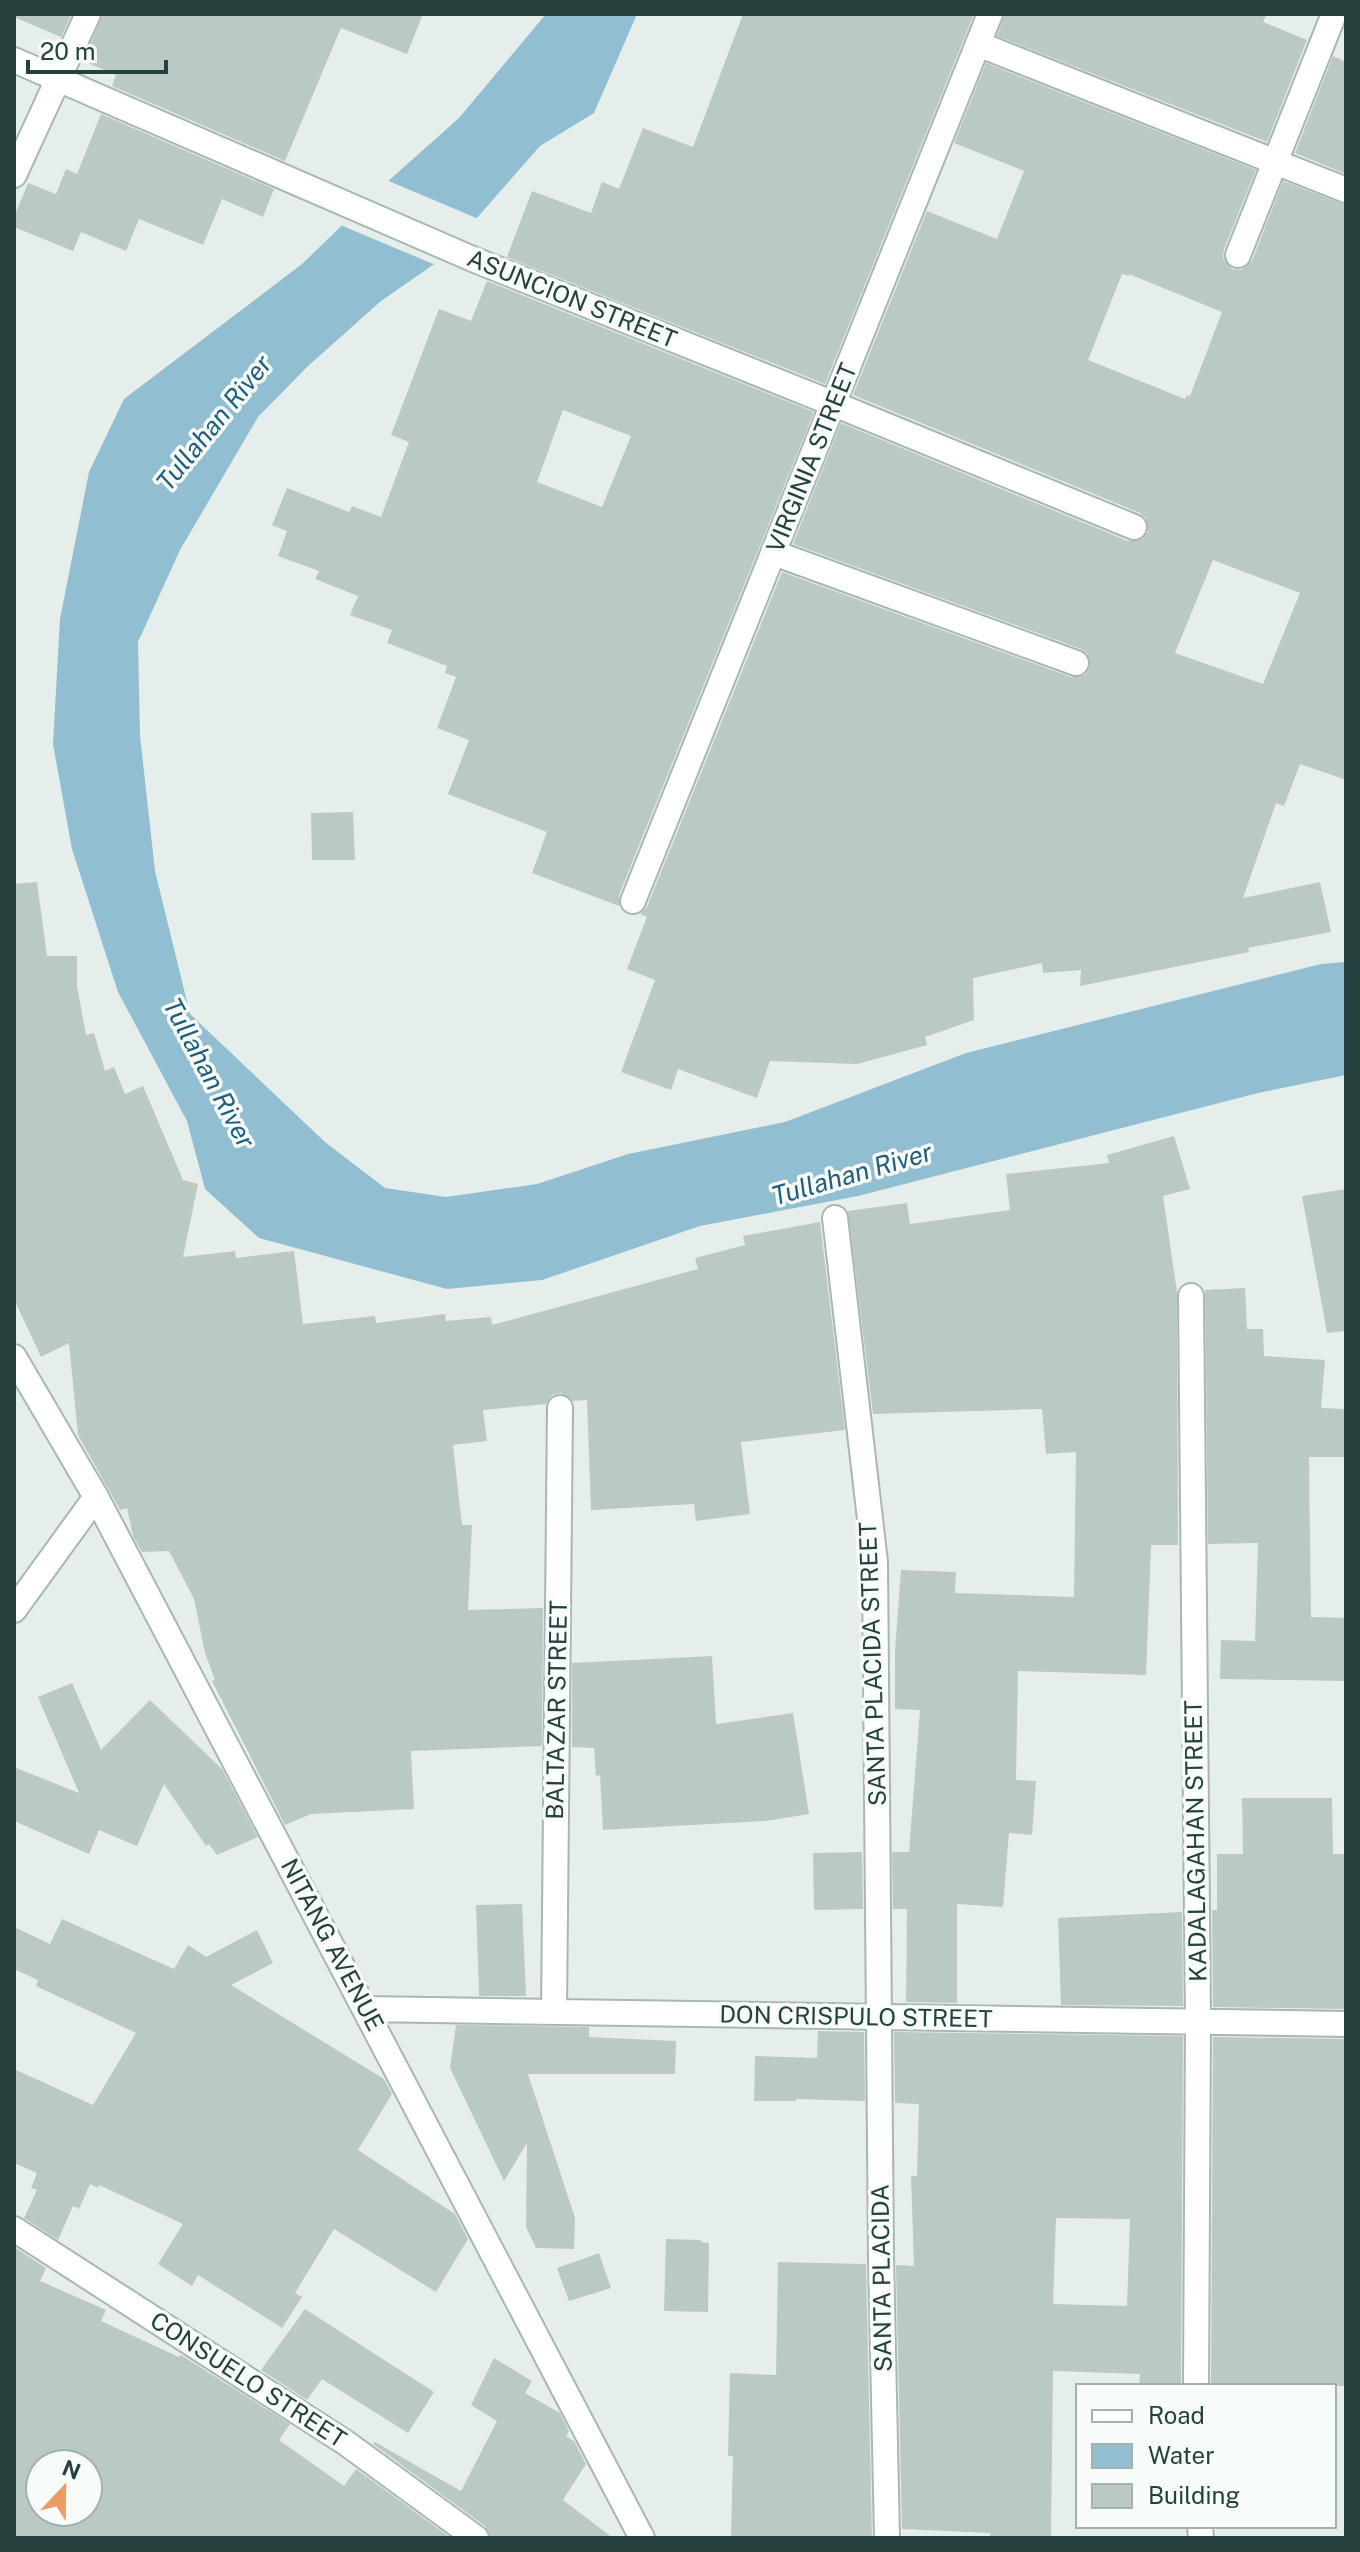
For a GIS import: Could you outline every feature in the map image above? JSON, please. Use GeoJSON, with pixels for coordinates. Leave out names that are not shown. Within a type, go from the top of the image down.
{"type":"FeatureCollection","features":[{"type":"Feature","properties":{"kind":"street"},"geometry":{"type":"LineString","coordinates":[[14,175],[88,14]]}},
{"type":"Feature","properties":{"kind":"street","name":"VIRGINIA STREET"},"geometry":{"type":"LineString","coordinates":[[633,901],[990,14]]}},
{"type":"Feature","properties":{"kind":"street"},"geometry":{"type":"LineString","coordinates":[[1238,255],[1334,14]]}},
{"type":"Feature","properties":{"kind":"street"},"geometry":{"type":"LineString","coordinates":[[978,44],[1346,190]]}},
{"type":"Feature","properties":{"kind":"street","name":"ASUNCION STREET"},"geometry":{"type":"LineString","coordinates":[[14,60],[475,260],[1134,527]]}},
{"type":"Feature","properties":{"kind":"street"},"geometry":{"type":"LineString","coordinates":[[774,553],[1076,663]]}},
{"type":"Feature","properties":{"kind":"street","name":"SANTA PLACIDA STREET"},"geometry":{"type":"LineString","coordinates":[[835,1218],[875,1562],[879,2017]]}},
{"type":"Feature","properties":{"kind":"street","name":"KADALAGAHAN STREET"},"geometry":{"type":"LineString","coordinates":[[1191,1296],[1198,2021],[1196,2384]]}},
{"type":"Feature","properties":{"kind":"street","name":"NITANG AVENUE"},"geometry":{"type":"LineString","coordinates":[[14,1357],[96,1497],[642,2538]]}},
{"type":"Feature","properties":{"kind":"street","name":"BALTAZAR STREET"},"geometry":{"type":"LineString","coordinates":[[554,2012],[560,1408]]}},
{"type":"Feature","properties":{"kind":"street"},"geometry":{"type":"LineString","coordinates":[[14,1610],[96,1497]]}},
{"type":"Feature","properties":{"kind":"street","name":"DON CRISPULO STREET"},"geometry":{"type":"LineString","coordinates":[[366,2009],[1346,2024]]}},
{"type":"Feature","properties":{"kind":"street","name":"SANTA PLACIDA"},"geometry":{"type":"LineString","coordinates":[[879,2017],[887,2538]]}},
{"type":"Feature","properties":{"kind":"street","name":"CONSUELO STREET"},"geometry":{"type":"LineString","coordinates":[[14,2229],[346,2443],[476,2538]]}},
{"type":"Feature","properties":{"kind":"water","name":"Tullahan River"},"geometry":{"type":"Polygon","coordinates":[[[546,14],[637,14],[594,113],[540,146],[440,260],[381,301],[307,367],[258,417],[180,550],[138,642],[140,736],[155,871],[190,1014],[325,1142],[385,1188],[446,1197],[537,1184],[628,1154],[785,1122],[966,1053],[1321,964],[1346,962],[1346,1075],[1258,1093],[858,1196],[700,1226],[542,1280],[447,1289],[259,1238],[205,1189],[187,1121],[118,992],[72,849],[53,744],[60,619],[89,472],[124,399],[302,264],[459,118],[546,14]]]}},
{"type":"Feature","properties":{"kind":"pier"},"geometry":{"type":"Polygon","coordinates":[[[384,179],[481,220],[438,266],[338,224],[384,179]]]}},
{"type":"Feature","properties":{"kind":"building"},"geometry":{"type":"Polygon","coordinates":[[[14,14],[72,14],[61,37],[14,17],[14,14]]]}},
{"type":"Feature","properties":{"kind":"building"},"geometry":{"type":"Polygon","coordinates":[[[103,14],[423,14],[407,54],[341,28],[285,161],[112,86],[116,75],[83,61],[103,14]]]}},
{"type":"Feature","properties":{"kind":"building"},"geometry":{"type":"Polygon","coordinates":[[[743,14],[974,14],[825,384],[507,257],[532,191],[591,213],[602,182],[619,189],[643,128],[693,147],[743,14]]]}},
{"type":"Feature","properties":{"kind":"building"},"geometry":{"type":"Polygon","coordinates":[[[1005,14],[1267,14],[1263,22],[1307,40],[1267,142],[997,36],[1005,14]]]}},
{"type":"Feature","properties":{"kind":"building"},"geometry":{"type":"Polygon","coordinates":[[[1333,56],[1346,62],[1346,174],[1295,153],[1333,56]]]}},
{"type":"Feature","properties":{"kind":"building"},"geometry":{"type":"Polygon","coordinates":[[[986,63],[1256,170],[1224,249],[1223,258],[1232,269],[1241,270],[1252,261],[1283,181],[1346,205],[1346,780],[1300,764],[1284,806],[1276,803],[1243,898],[1320,882],[1331,932],[1080,986],[1081,970],[1043,973],[1042,963],[973,978],[974,1020],[925,1037],[927,1045],[857,1064],[770,1061],[757,1098],[678,1069],[671,1090],[621,1072],[655,980],[627,969],[647,917],[640,914],[647,907],[782,572],[1071,677],[1085,675],[1090,667],[1088,654],[1081,649],[793,544],[841,423],[1128,541],[1142,539],[1148,532],[1146,518],[1140,513],[853,395],[927,211],[997,239],[1024,171],[954,143],[986,63]],[[1122,274],[1088,360],[1185,399],[1187,395],[1190,396],[1222,312],[1129,274],[1122,274]],[[1213,560],[1175,653],[1263,684],[1300,593],[1213,560]]]}},
{"type":"Feature","properties":{"kind":"building"},"geometry":{"type":"Polygon","coordinates":[[[101,114],[274,189],[263,217],[222,199],[203,245],[139,219],[126,251],[81,232],[73,251],[14,227],[14,217],[28,183],[56,194],[66,169],[77,174],[101,114]]]}},
{"type":"Feature","properties":{"kind":"building"},"geometry":{"type":"Polygon","coordinates":[[[487,281],[814,412],[619,895],[619,906],[532,873],[547,832],[448,794],[469,740],[437,728],[456,677],[445,673],[447,666],[387,643],[392,630],[350,615],[358,596],[315,579],[319,571],[278,556],[287,531],[272,525],[287,488],[349,512],[352,506],[381,517],[409,442],[391,435],[439,309],[471,321],[487,281]],[[563,410],[537,482],[602,507],[631,436],[563,410]]]}},
{"type":"Feature","properties":{"kind":"building"},"geometry":{"type":"Polygon","coordinates":[[[353,812],[355,860],[312,860],[311,813],[353,812]]]}},
{"type":"Feature","properties":{"kind":"building"},"geometry":{"type":"Polygon","coordinates":[[[37,882],[47,956],[77,956],[77,986],[86,1035],[94,1033],[105,1071],[114,1067],[125,1094],[143,1086],[183,1180],[198,1184],[183,1257],[235,1251],[236,1258],[294,1251],[303,1324],[375,1316],[376,1323],[445,1314],[446,1321],[491,1317],[492,1325],[698,1269],[695,1258],[745,1245],[743,1236],[820,1222],[845,1430],[741,1442],[750,1514],[696,1521],[694,1504],[591,1510],[587,1400],[573,1401],[561,1393],[552,1395],[546,1404],[483,1410],[487,1441],[453,1445],[462,1525],[472,1525],[468,1610],[543,1608],[542,1746],[411,1751],[414,1809],[311,1814],[285,1825],[212,1681],[215,1680],[205,1653],[194,1599],[169,1551],[142,1552],[133,1536],[127,1508],[120,1510],[78,1435],[69,1343],[41,1357],[14,1299],[14,884],[37,882]]]}},
{"type":"Feature","properties":{"kind":"building"},"geometry":{"type":"Polygon","coordinates":[[[1174,1136],[1190,1189],[1163,1196],[1177,1292],[1178,1545],[1151,1545],[1146,1675],[1018,1671],[1016,1780],[1036,1781],[1032,1835],[1009,1833],[1003,1907],[957,1904],[957,2003],[906,2002],[907,1909],[893,1909],[892,1852],[909,1852],[920,1710],[895,1709],[895,1650],[901,1570],[956,1572],[955,1593],[1074,1597],[1076,1452],[1046,1454],[1042,1409],[873,1414],[848,1211],[907,1203],[910,1224],[1010,1210],[1006,1174],[1109,1163],[1107,1155],[1174,1136]]]}},
{"type":"Feature","properties":{"kind":"building"},"geometry":{"type":"Polygon","coordinates":[[[1346,1189],[1346,1331],[1327,1333],[1302,1196],[1346,1189]]]}},
{"type":"Feature","properties":{"kind":"building"},"geometry":{"type":"Polygon","coordinates":[[[1245,1288],[1247,1329],[1263,1329],[1264,1356],[1325,1360],[1321,1408],[1346,1409],[1346,1457],[1309,1457],[1311,1617],[1346,1618],[1346,1681],[1220,1679],[1221,1640],[1255,1641],[1258,1543],[1208,1544],[1205,1290],[1245,1288]]]}},
{"type":"Feature","properties":{"kind":"building"},"geometry":{"type":"Polygon","coordinates":[[[712,1656],[716,1724],[793,1713],[809,1814],[766,1821],[603,1830],[600,1775],[596,1776],[594,1748],[572,1747],[572,1663],[712,1656]]]}},
{"type":"Feature","properties":{"kind":"building"},"geometry":{"type":"Polygon","coordinates":[[[72,1683],[101,1750],[150,1700],[222,1769],[258,1837],[217,1855],[209,1844],[206,1846],[164,1784],[137,1846],[99,1830],[89,1854],[14,1821],[14,1767],[79,1793],[38,1697],[72,1683]]]}},
{"type":"Feature","properties":{"kind":"building"},"geometry":{"type":"Polygon","coordinates":[[[1242,1798],[1332,1798],[1333,1854],[1346,1854],[1346,2009],[1213,2007],[1212,1910],[1217,1910],[1217,1854],[1243,1854],[1242,1798]]]}},
{"type":"Feature","properties":{"kind":"building"},"geometry":{"type":"Polygon","coordinates":[[[862,1852],[863,1909],[814,1910],[813,1853],[862,1852]]]}},
{"type":"Feature","properties":{"kind":"building"},"geometry":{"type":"Polygon","coordinates":[[[522,1904],[526,1996],[479,1996],[476,1905],[522,1904]]]}},
{"type":"Feature","properties":{"kind":"building"},"geometry":{"type":"Polygon","coordinates":[[[1182,1912],[1183,2006],[1061,2005],[1058,1918],[1182,1912]]]}},
{"type":"Feature","properties":{"kind":"building"},"geometry":{"type":"Polygon","coordinates":[[[62,1919],[174,1969],[188,1945],[206,1957],[257,1930],[273,1963],[231,1985],[384,2079],[392,2094],[358,2150],[455,2214],[468,2239],[436,2292],[334,2229],[295,2293],[302,2297],[282,2328],[198,2275],[192,2286],[158,2264],[183,2224],[99,2185],[98,2188],[90,2184],[79,2209],[73,2206],[58,2240],[24,2218],[37,2190],[31,2188],[37,2173],[14,2163],[14,2069],[93,2105],[136,2033],[36,1986],[38,1980],[14,1969],[14,1927],[50,1944],[62,1919]]]}},
{"type":"Feature","properties":{"kind":"building"},"geometry":{"type":"Polygon","coordinates":[[[456,2025],[589,2027],[589,2037],[676,2041],[675,2074],[528,2074],[575,2218],[574,2249],[536,2248],[526,2227],[527,2143],[504,2181],[450,2068],[456,2025]]]}},
{"type":"Feature","properties":{"kind":"building"},"geometry":{"type":"Polygon","coordinates":[[[818,2031],[864,2032],[865,2101],[754,2101],[755,2056],[817,2058],[818,2031]]]}},
{"type":"Feature","properties":{"kind":"building"},"geometry":{"type":"Polygon","coordinates":[[[894,2032],[1183,2036],[1181,2384],[1139,2384],[1140,2374],[1053,2371],[1051,2538],[990,2538],[990,2533],[902,2529],[896,2265],[914,2266],[911,2176],[917,2176],[919,2104],[895,2103],[894,2032]],[[1056,2218],[1053,2304],[1127,2306],[1130,2219],[1056,2218]]]}},
{"type":"Feature","properties":{"kind":"building"},"geometry":{"type":"Polygon","coordinates":[[[1213,2037],[1346,2039],[1346,2386],[1211,2384],[1213,2037]]]}},
{"type":"Feature","properties":{"kind":"building"},"geometry":{"type":"Polygon","coordinates":[[[666,2239],[709,2243],[708,2312],[664,2311],[666,2239]]]}},
{"type":"Feature","properties":{"kind":"building"},"geometry":{"type":"Polygon","coordinates":[[[14,2247],[46,2268],[40,2281],[106,2310],[101,2321],[179,2357],[181,2355],[290,2424],[279,2440],[344,2486],[356,2469],[451,2538],[14,2538],[14,2247]]]}},
{"type":"Feature","properties":{"kind":"building"},"geometry":{"type":"Polygon","coordinates":[[[599,2253],[611,2288],[569,2301],[557,2268],[599,2253]]]}},
{"type":"Feature","properties":{"kind":"building"},"geometry":{"type":"Polygon","coordinates":[[[778,2262],[866,2264],[872,2538],[731,2538],[733,2456],[728,2456],[730,2373],[776,2375],[778,2262]]]}},
{"type":"Feature","properties":{"kind":"building"},"geometry":{"type":"Polygon","coordinates":[[[305,2309],[434,2392],[408,2433],[322,2379],[307,2400],[261,2370],[305,2309]]]}},
{"type":"Feature","properties":{"kind":"building"},"geometry":{"type":"Polygon","coordinates":[[[494,2358],[532,2381],[525,2393],[560,2413],[569,2431],[566,2436],[574,2441],[586,2464],[563,2500],[613,2538],[491,2538],[485,2526],[373,2444],[375,2442],[461,2491],[497,2421],[471,2405],[494,2358]]]}}]}
